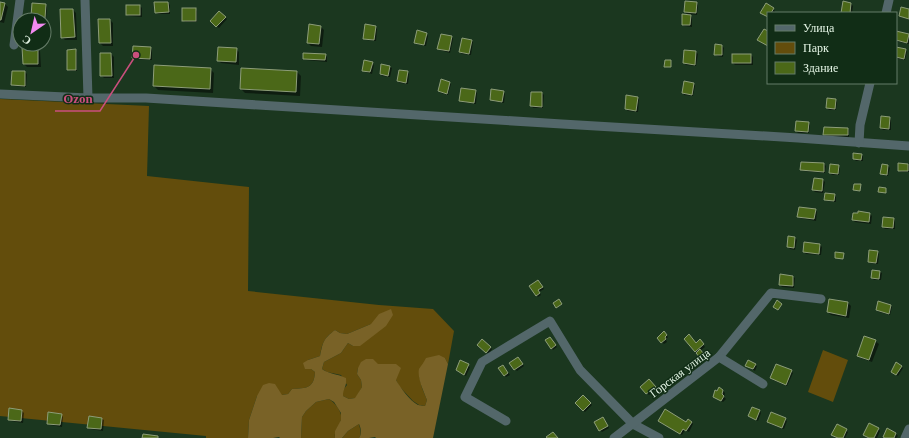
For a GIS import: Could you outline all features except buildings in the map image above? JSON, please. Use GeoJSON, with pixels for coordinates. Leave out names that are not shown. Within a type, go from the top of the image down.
{"type":"FeatureCollection","features":[{"type":"Feature","properties":{"kind":"street"},"geometry":{"type":"LineString","coordinates":[[18,12],[20,0]]}},
{"type":"Feature","properties":{"kind":"street"},"geometry":{"type":"LineString","coordinates":[[85,0],[88,98]]}},
{"type":"Feature","properties":{"kind":"street"},"geometry":{"type":"LineString","coordinates":[[886,12],[889,0]]}},
{"type":"Feature","properties":{"kind":"street"},"geometry":{"type":"LineString","coordinates":[[859,143],[860,125],[870,84]]}},
{"type":"Feature","properties":{"kind":"street"},"geometry":{"type":"LineString","coordinates":[[0,94],[88,98],[146,98],[909,146]]}},
{"type":"Feature","properties":{"kind":"street"},"geometry":{"type":"LineString","coordinates":[[719,357],[771,292],[821,299]]}},
{"type":"Feature","properties":{"kind":"street"},"geometry":{"type":"LineString","coordinates":[[506,421],[465,397],[482,362],[550,321],[580,370],[633,424],[659,438]]}},
{"type":"Feature","properties":{"kind":"street","name":"Горская улица"},"geometry":{"type":"LineString","coordinates":[[614,438],[719,357],[763,384]]}},
{"type":"Feature","properties":{"kind":"street"},"geometry":{"type":"LineString","coordinates":[[905,438],[909,429]]}},
{"type":"Feature","properties":{"kind":"green space"},"geometry":{"type":"Polygon","coordinates":[[[0,99],[149,106],[147,176],[249,187],[248,291],[379,305],[433,309],[454,331],[448,364],[445,358],[419,375],[427,400],[425,406],[419,405],[413,401],[399,386],[396,380],[396,364],[377,364],[358,368],[357,374],[361,380],[362,387],[356,398],[349,399],[343,396],[343,390],[347,385],[341,375],[327,372],[322,369],[324,362],[341,353],[348,343],[353,346],[371,324],[347,334],[340,333],[335,330],[326,338],[320,356],[308,360],[311,369],[315,372],[311,385],[305,388],[292,389],[288,394],[257,396],[249,420],[248,438],[206,438],[206,436],[0,416],[0,99]]]}},
{"type":"Feature","properties":{"kind":"green space"},"geometry":{"type":"Polygon","coordinates":[[[823,350],[848,360],[833,402],[808,392],[823,350]]]}},
{"type":"Feature","properties":{"kind":"green space"},"geometry":{"type":"Polygon","coordinates":[[[329,399],[338,408],[341,414],[341,420],[335,433],[335,438],[301,438],[302,417],[306,411],[316,402],[329,399]]]}},
{"type":"Feature","properties":{"kind":"green space"},"geometry":{"type":"Polygon","coordinates":[[[359,424],[361,433],[359,438],[342,438],[348,431],[359,424]]]}},
{"type":"Feature","properties":{"kind":"shaded area"},"geometry":{"type":"Polygon","coordinates":[[[391,309],[393,315],[386,326],[360,346],[353,346],[348,343],[341,353],[324,362],[322,369],[346,378],[343,396],[349,399],[355,398],[362,387],[361,380],[357,374],[361,362],[366,359],[373,359],[378,364],[396,364],[401,368],[396,380],[400,386],[415,403],[425,406],[427,400],[420,381],[419,369],[426,358],[439,355],[445,358],[448,364],[433,438],[359,438],[361,431],[359,424],[348,431],[342,438],[335,438],[335,431],[341,420],[341,413],[334,402],[329,399],[316,402],[306,411],[302,417],[301,438],[248,438],[249,420],[257,396],[263,385],[269,383],[275,384],[282,395],[288,394],[292,389],[305,388],[311,385],[315,372],[311,369],[305,369],[303,363],[320,356],[323,344],[328,336],[335,330],[340,333],[347,334],[371,324],[379,314],[391,309]]]}},
{"type":"Feature","properties":{"kind":"place","name":"Ozon"},"geometry":{"type":"Point","coordinates":[136,55]}}]}
